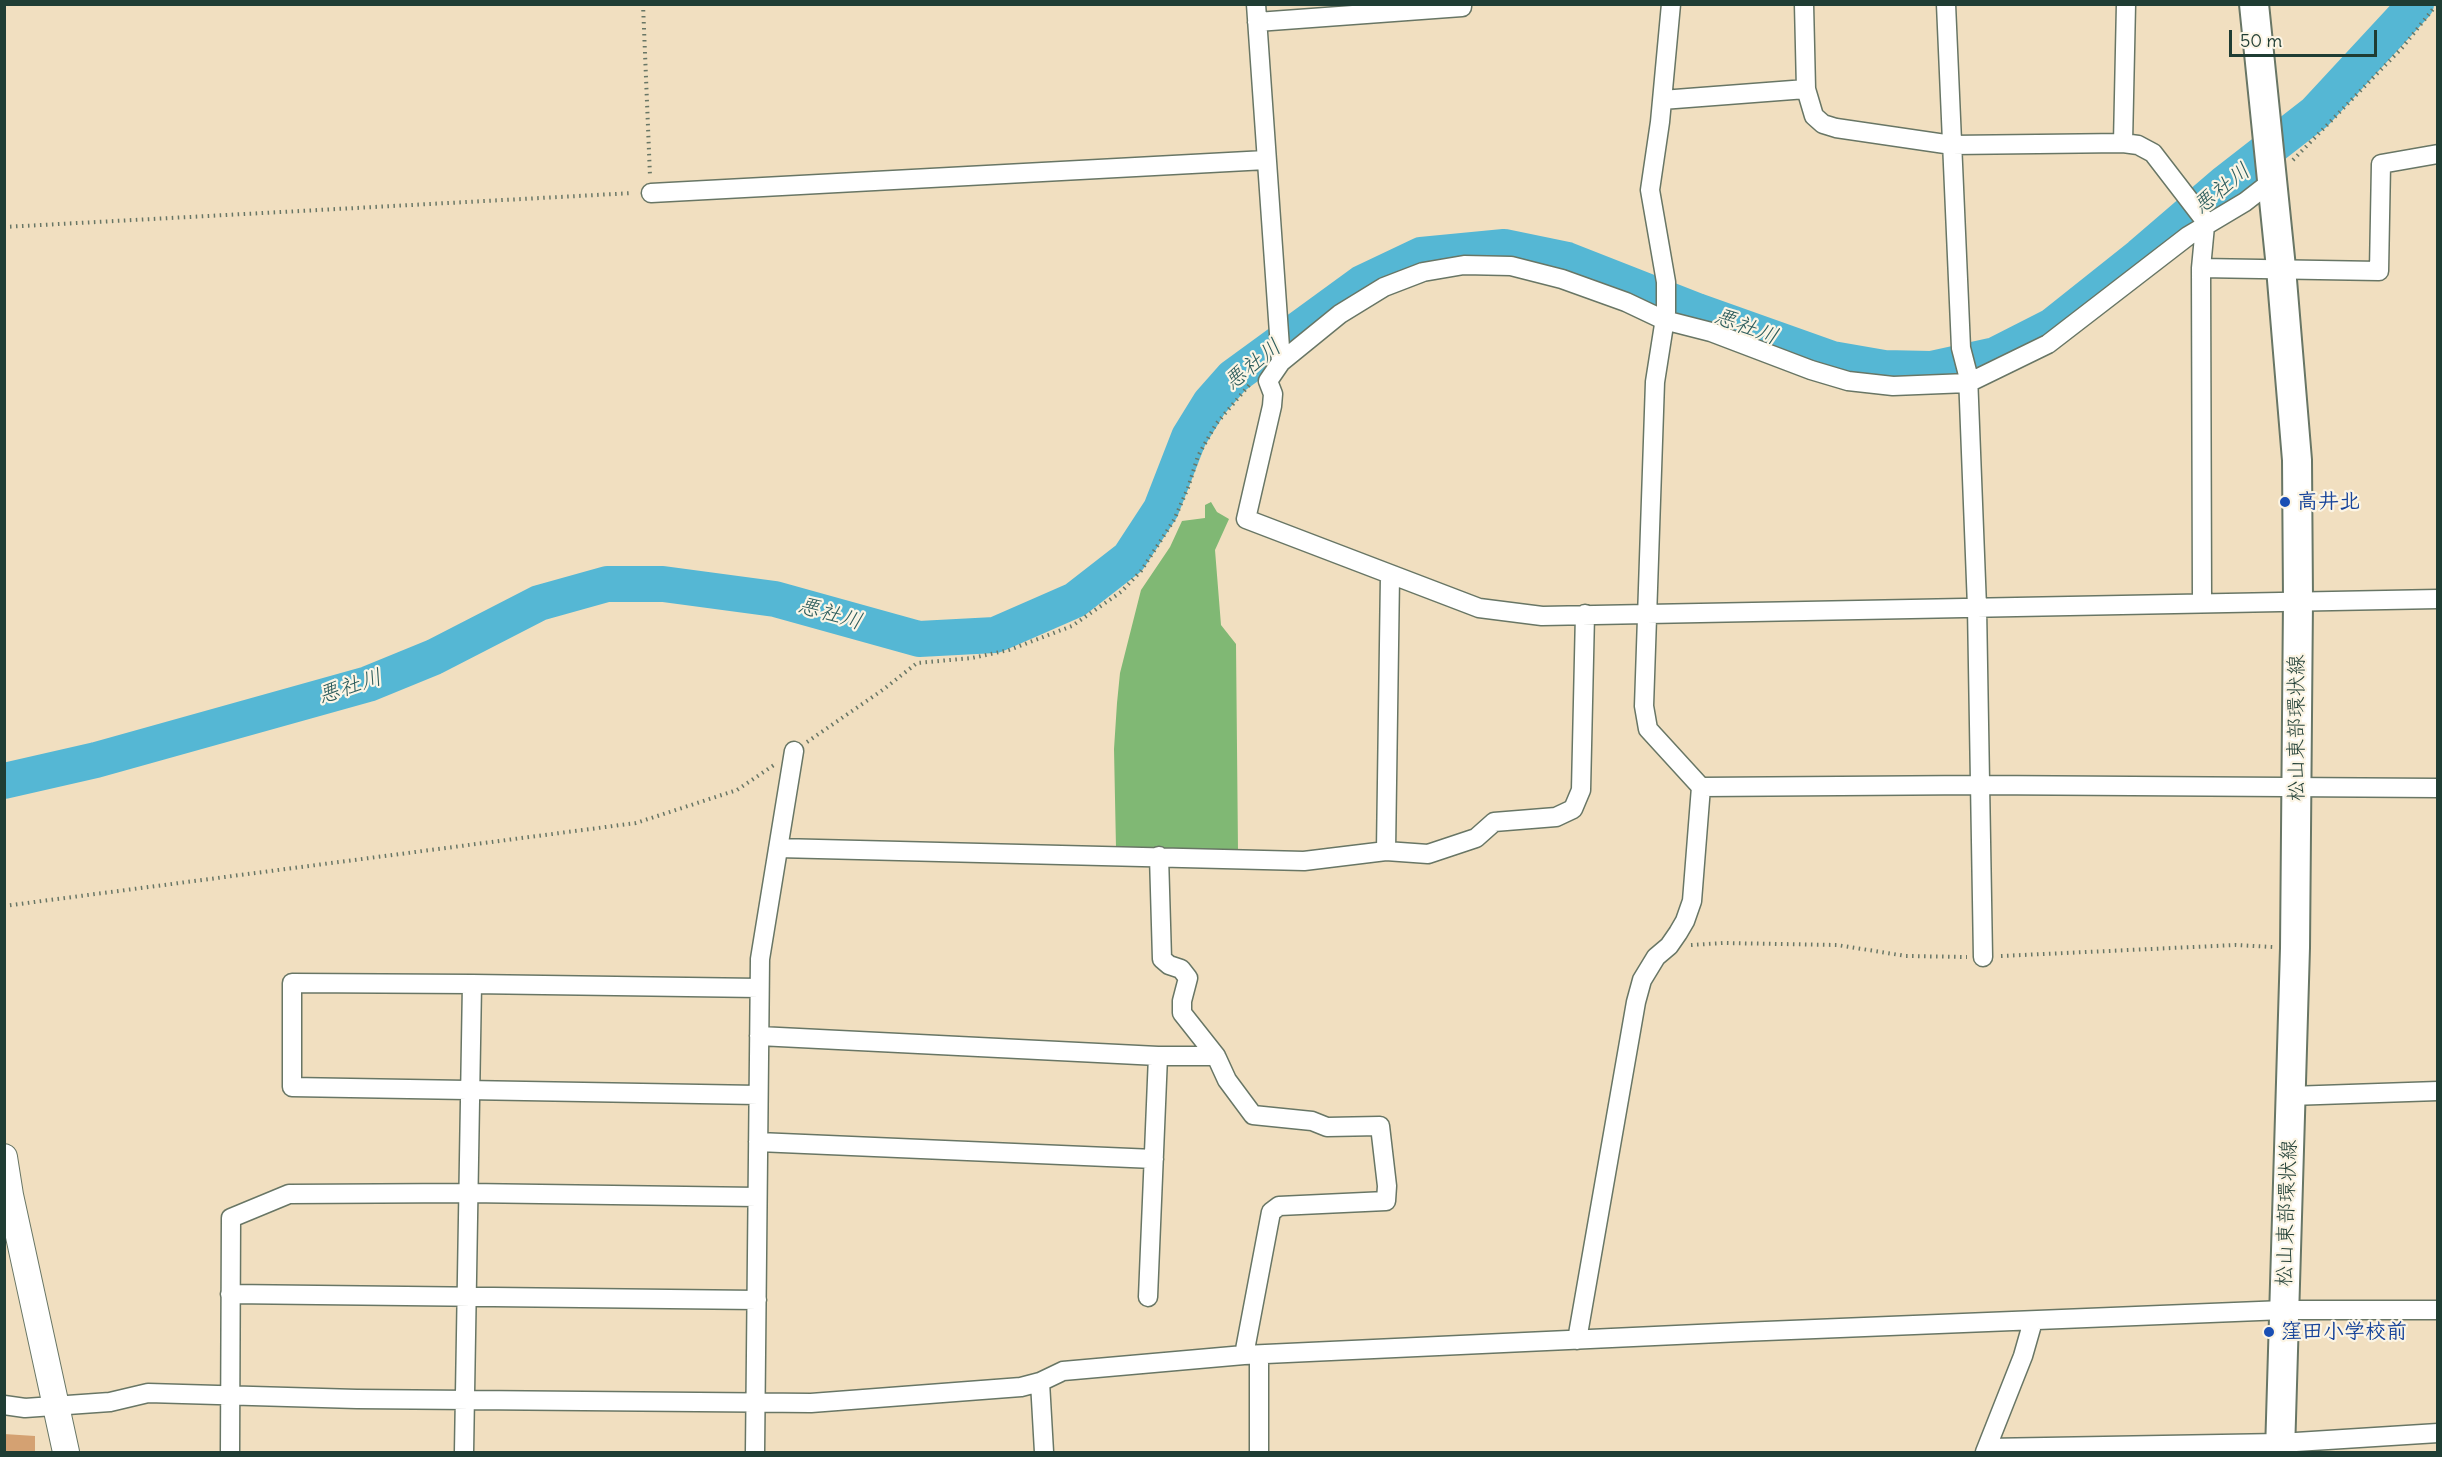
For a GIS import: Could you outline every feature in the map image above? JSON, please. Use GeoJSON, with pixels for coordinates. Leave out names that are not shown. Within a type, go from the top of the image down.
{"type":"FeatureCollection","features":[{"type":"Feature","properties":{"kind":"main road","name":"松山東部環状線"},"geometry":{"type":"LineString","coordinates":[[2254,4],[2281,268],[2296,460],[2298,600],[2296,788],[2280,1448]]}},
{"type":"Feature","properties":{"kind":"street"},"geometry":{"type":"LineString","coordinates":[[1281,359],[1276,318],[1256,13],[1462,8],[1462,4]]}},
{"type":"Feature","properties":{"kind":"street"},"geometry":{"type":"LineString","coordinates":[[1577,1340],[1636,1002],[1642,980],[1656,957],[1669,946],[1678,933],[1692,901],[1701,787],[1648,729],[1644,706],[1655,382],[1665,316],[1666,282],[1650,190],[1662,100],[1671,4]]}},
{"type":"Feature","properties":{"kind":"street"},"geometry":{"type":"LineString","coordinates":[[1804,4],[1806,89],[1814,116],[1823,124],[1836,128],[1952,145],[2123,143],[2138,145],[2152,153],[2185,193],[2204,222],[2201,268],[2202,602]]}},
{"type":"Feature","properties":{"kind":"street"},"geometry":{"type":"LineString","coordinates":[[1946,4],[1960,348],[1968,379],[1977,607],[1983,957]]}},
{"type":"Feature","properties":{"kind":"street"},"geometry":{"type":"LineString","coordinates":[[2123,143],[2126,4]]}},
{"type":"Feature","properties":{"kind":"street"},"geometry":{"type":"LineString","coordinates":[[1662,100],[1806,89]]}},
{"type":"Feature","properties":{"kind":"street"},"geometry":{"type":"LineString","coordinates":[[2201,268],[2379,271],[2381,164],[2438,154]]}},
{"type":"Feature","properties":{"kind":"street"},"geometry":{"type":"LineString","coordinates":[[651,192],[1266,160]]}},
{"type":"Feature","properties":{"kind":"street"},"geometry":{"type":"LineString","coordinates":[[2272,177],[2244,202],[2204,222],[2048,344],[1987,376],[1968,379],[1893,386],[1848,381],[1811,370],[1562,279],[1512,266],[1464,265],[1423,272],[1384,287],[1340,314],[1281,359],[1268,381],[1273,394],[1272,406],[1246,519],[1390,576],[1479,608],[1542,615],[2438,599]]}},
{"type":"Feature","properties":{"kind":"street"},"geometry":{"type":"LineString","coordinates":[[1386,851],[1390,576]]}},
{"type":"Feature","properties":{"kind":"street"},"geometry":{"type":"LineString","coordinates":[[778,848],[1304,861],[1386,851],[1428,854],[1476,838],[1494,822],[1547,819],[1573,809],[1581,790],[1585,615]]}},
{"type":"Feature","properties":{"kind":"street"},"geometry":{"type":"LineString","coordinates":[[755,1452],[760,959],[794,751]]}},
{"type":"Feature","properties":{"kind":"street"},"geometry":{"type":"LineString","coordinates":[[1701,787],[1979,785],[2438,788]]}},
{"type":"Feature","properties":{"kind":"street"},"geometry":{"type":"LineString","coordinates":[[1160,856],[1162,959],[1169,965],[1181,969],[1188,978],[1182,1001],[1182,1013],[1216,1056],[1227,1080],[1253,1115],[1312,1121],[1327,1127],[1380,1126],[1387,1186],[1386,1201],[1279,1206],[1271,1212],[1251,1355],[1259,1452]]}},
{"type":"Feature","properties":{"kind":"street"},"geometry":{"type":"LineString","coordinates":[[758,1095],[292,1087],[292,983],[759,988]]}},
{"type":"Feature","properties":{"kind":"street"},"geometry":{"type":"LineString","coordinates":[[464,1452],[472,984]]}},
{"type":"Feature","properties":{"kind":"street"},"geometry":{"type":"LineString","coordinates":[[759,1036],[1158,1056],[1216,1056]]}},
{"type":"Feature","properties":{"kind":"street"},"geometry":{"type":"LineString","coordinates":[[1148,1297],[1158,1056]]}},
{"type":"Feature","properties":{"kind":"street"},"geometry":{"type":"LineString","coordinates":[[2290,1096],[2438,1091]]}},
{"type":"Feature","properties":{"kind":"street"},"geometry":{"type":"LineString","coordinates":[[758,1142],[1154,1159]]}},
{"type":"Feature","properties":{"kind":"street"},"geometry":{"type":"LineString","coordinates":[[4,1157],[10,1195],[66,1452]]}},
{"type":"Feature","properties":{"kind":"street"},"geometry":{"type":"LineString","coordinates":[[230,1452],[231,1218],[290,1194],[468,1193],[757,1197]]}},
{"type":"Feature","properties":{"kind":"street"},"geometry":{"type":"LineString","coordinates":[[230,1294],[757,1300]]}},
{"type":"Feature","properties":{"kind":"street"},"geometry":{"type":"LineString","coordinates":[[4,1405],[25,1408],[110,1402],[148,1393],[229,1396],[756,1401],[811,1404],[1021,1387],[1040,1382],[1064,1371],[1251,1355],[2284,1310],[2438,1310]]}},
{"type":"Feature","properties":{"kind":"street"},"geometry":{"type":"LineString","coordinates":[[2033,1321],[2023,1356],[1986,1450],[2280,1448],[2438,1433]]}},
{"type":"Feature","properties":{"kind":"street"},"geometry":{"type":"LineString","coordinates":[[1040,1382],[1044,1452]]}},
{"type":"Feature","properties":{"kind":"path"},"geometry":{"type":"LineString","coordinates":[[4,227],[651,192],[643,4]]}},
{"type":"Feature","properties":{"kind":"path"},"geometry":{"type":"LineString","coordinates":[[2272,177],[2395,57],[2437,4]]}},
{"type":"Feature","properties":{"kind":"path"},"geometry":{"type":"LineString","coordinates":[[4,906],[636,823],[737,790],[884,689],[917,663],[972,658],[1009,650],[1072,626],[1121,592],[1141,571],[1174,520],[1188,488],[1198,456],[1216,424],[1251,383],[1268,381]]}},
{"type":"Feature","properties":{"kind":"green space"},"geometry":{"type":"Polygon","coordinates":[[[1211,502],[1217,512],[1229,519],[1215,550],[1221,625],[1236,644],[1238,851],[1116,848],[1114,749],[1117,703],[1120,673],[1141,590],[1170,547],[1182,521],[1205,518],[1205,505],[1211,502]]]}},
{"type":"Feature","properties":{"kind":"building"},"geometry":{"type":"Polygon","coordinates":[[[4,1434],[35,1436],[35,1452],[4,1452],[4,1434]]]}},
{"type":"Feature","properties":{"kind":"waterway","name":"悪社川"},"geometry":{"type":"LineString","coordinates":[[4,781],[96,760],[368,684],[434,657],[539,603],[607,584],[663,584],[775,599],[919,639],[995,635],[1075,600],[1129,558],[1161,509],[1189,437],[1210,403],[1233,377],[1362,283],[1421,255],[1504,247],[1567,260],[1697,311],[1832,359],[1884,368],[1931,369],[1995,355],[2052,326],[2140,256],[2225,183],[2315,113],[2416,4]]}},
{"type":"Feature","properties":{"kind":"place","name":"高井北"},"geometry":{"type":"Point","coordinates":[2285,502]}},
{"type":"Feature","properties":{"kind":"place","name":"窪田小学校前"},"geometry":{"type":"Point","coordinates":[2269,1332]}}]}
